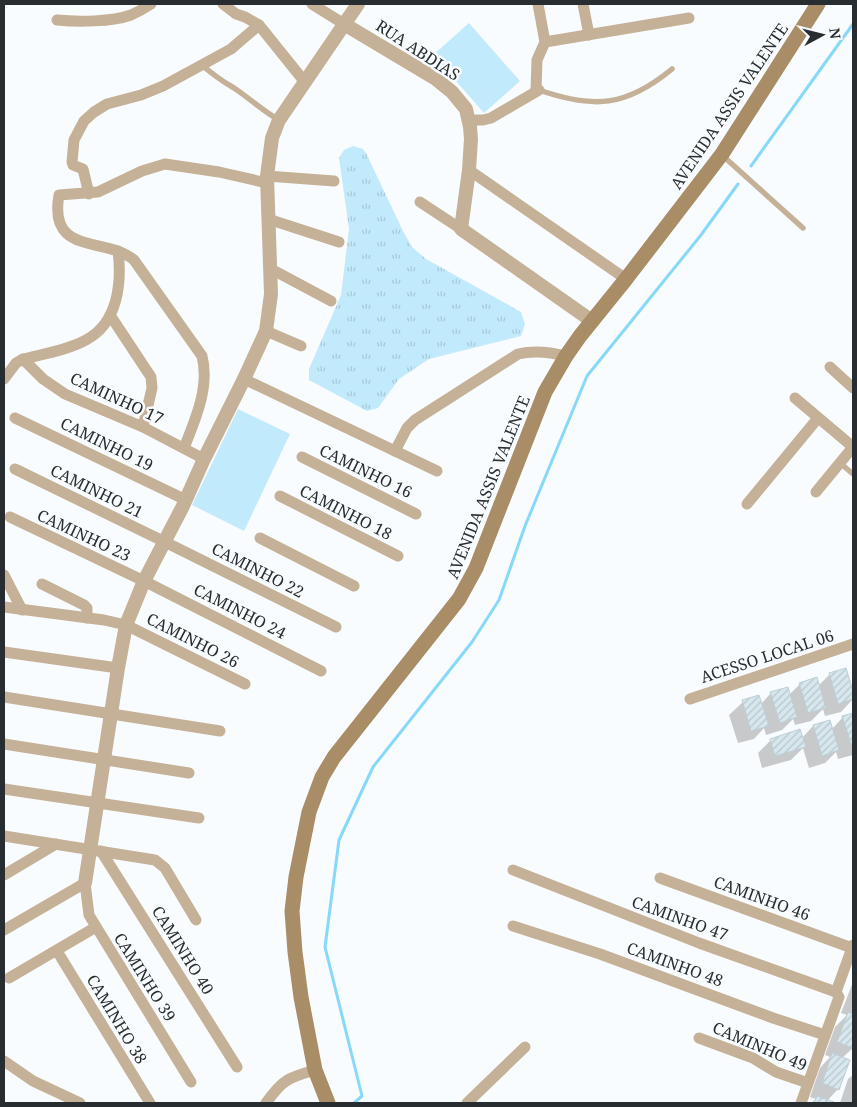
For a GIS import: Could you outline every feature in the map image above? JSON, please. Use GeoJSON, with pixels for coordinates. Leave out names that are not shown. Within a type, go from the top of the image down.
{"type":"FeatureCollection","features":[{"type":"Feature","properties":{"kind":"main road","name":"AVENIDA ASSIS VALENTE"},"geometry":{"type":"LineString","coordinates":[[328,1103],[315,1070],[295,952],[292,911],[296,877],[309,812],[317,788],[334,757],[459,600],[476,568],[545,392],[566,356],[722,154],[818,4]]}},
{"type":"Feature","properties":{"kind":"street"},"geometry":{"type":"LineString","coordinates":[[57,20],[72,22],[121,18],[151,4]]}},
{"type":"Feature","properties":{"kind":"street"},"geometry":{"type":"LineString","coordinates":[[223,4],[236,14],[259,25],[304,81]]}},
{"type":"Feature","properties":{"kind":"street"},"geometry":{"type":"LineString","coordinates":[[312,4],[344,24]]}},
{"type":"Feature","properties":{"kind":"street"},"geometry":{"type":"LineString","coordinates":[[4,930],[85,883],[96,850],[98,803],[126,625],[144,581],[186,500],[266,330],[271,294],[271,269],[266,179],[272,138],[279,120],[304,81],[358,4]]}},
{"type":"Feature","properties":{"kind":"street"},"geometry":{"type":"LineString","coordinates":[[469,120],[491,118],[537,90],[537,60],[545,42],[538,4]]}},
{"type":"Feature","properties":{"kind":"street"},"geometry":{"type":"LineString","coordinates":[[583,4],[588,35]]}},
{"type":"Feature","properties":{"kind":"street"},"geometry":{"type":"LineString","coordinates":[[545,42],[689,18]]}},
{"type":"Feature","properties":{"kind":"street","name":"RUA ABDIAS"},"geometry":{"type":"LineString","coordinates":[[344,24],[436,79],[460,100],[466,110],[471,139],[461,229]]}},
{"type":"Feature","properties":{"kind":"street"},"geometry":{"type":"LineString","coordinates":[[89,194],[83,169],[73,165],[72,162],[74,140],[88,117],[107,104],[150,91],[202,65],[238,45],[259,25]]}},
{"type":"Feature","properties":{"kind":"street"},"geometry":{"type":"LineString","coordinates":[[184,448],[198,412],[204,371],[202,356],[139,265],[130,257],[118,251],[89,245],[66,232],[58,220],[56,208],[59,195],[98,192],[142,171],[165,164],[266,179],[334,181]]}},
{"type":"Feature","properties":{"kind":"street"},"geometry":{"type":"LineString","coordinates":[[469,170],[626,279]]}},
{"type":"Feature","properties":{"kind":"street"},"geometry":{"type":"LineString","coordinates":[[420,202],[592,321]]}},
{"type":"Feature","properties":{"kind":"street"},"geometry":{"type":"LineString","coordinates":[[268,219],[339,242]]}},
{"type":"Feature","properties":{"kind":"street"},"geometry":{"type":"LineString","coordinates":[[4,379],[16,363],[23,359],[87,340],[104,326],[110,316],[118,289],[120,275],[118,251]]}},
{"type":"Feature","properties":{"kind":"street"},"geometry":{"type":"LineString","coordinates":[[271,269],[331,301]]}},
{"type":"Feature","properties":{"kind":"street"},"geometry":{"type":"LineString","coordinates":[[110,316],[151,377],[152,388],[144,427]]}},
{"type":"Feature","properties":{"kind":"street"},"geometry":{"type":"LineString","coordinates":[[266,330],[302,346]]}},
{"type":"Feature","properties":{"kind":"street"},"geometry":{"type":"LineString","coordinates":[[395,451],[407,428],[415,420],[518,354],[525,352],[551,352],[566,356]]}},
{"type":"Feature","properties":{"kind":"street","name":"CAMINHO 17"},"geometry":{"type":"LineString","coordinates":[[23,359],[43,379],[65,394],[144,427],[204,459]]}},
{"type":"Feature","properties":{"kind":"street"},"geometry":{"type":"LineString","coordinates":[[830,367],[853,388]]}},
{"type":"Feature","properties":{"kind":"street"},"geometry":{"type":"LineString","coordinates":[[244,379],[437,472]]}},
{"type":"Feature","properties":{"kind":"street"},"geometry":{"type":"LineString","coordinates":[[795,398],[853,447],[816,492]]}},
{"type":"Feature","properties":{"kind":"street","name":"CAMINHO 19"},"geometry":{"type":"LineString","coordinates":[[15,418],[186,500]]}},
{"type":"Feature","properties":{"kind":"street"},"geometry":{"type":"LineString","coordinates":[[747,504],[818,418]]}},
{"type":"Feature","properties":{"kind":"street","name":"CAMINHO 16"},"geometry":{"type":"LineString","coordinates":[[302,457],[416,514]]}},
{"type":"Feature","properties":{"kind":"street","name":"CAMINHO 21"},"geometry":{"type":"LineString","coordinates":[[15,469],[165,542]]}},
{"type":"Feature","properties":{"kind":"street","name":"CAMINHO 18"},"geometry":{"type":"LineString","coordinates":[[280,496],[398,556]]}},
{"type":"Feature","properties":{"kind":"street","name":"CAMINHO 23"},"geometry":{"type":"LineString","coordinates":[[10,518],[144,581]]}},
{"type":"Feature","properties":{"kind":"street"},"geometry":{"type":"LineString","coordinates":[[260,538],[354,586]]}},
{"type":"Feature","properties":{"kind":"street","name":"CAMINHO 22"},"geometry":{"type":"LineString","coordinates":[[165,542],[336,627]]}},
{"type":"Feature","properties":{"kind":"street"},"geometry":{"type":"LineString","coordinates":[[4,575],[22,610]]}},
{"type":"Feature","properties":{"kind":"street","name":"CAMINHO 24"},"geometry":{"type":"LineString","coordinates":[[144,581],[321,671]]}},
{"type":"Feature","properties":{"kind":"street"},"geometry":{"type":"LineString","coordinates":[[42,584],[84,605],[87,608],[87,618]]}},
{"type":"Feature","properties":{"kind":"street","name":"CAMINHO 26"},"geometry":{"type":"LineString","coordinates":[[4,607],[126,625],[245,684]]}},
{"type":"Feature","properties":{"kind":"street","name":"ACESSO LOCAL 06"},"geometry":{"type":"LineString","coordinates":[[690,699],[853,644]]}},
{"type":"Feature","properties":{"kind":"street"},"geometry":{"type":"LineString","coordinates":[[4,652],[118,668]]}},
{"type":"Feature","properties":{"kind":"street"},"geometry":{"type":"LineString","coordinates":[[4,697],[220,731]]}},
{"type":"Feature","properties":{"kind":"street"},"geometry":{"type":"LineString","coordinates":[[4,744],[189,773]]}},
{"type":"Feature","properties":{"kind":"street"},"geometry":{"type":"LineString","coordinates":[[4,789],[199,818]]}},
{"type":"Feature","properties":{"kind":"street"},"geometry":{"type":"LineString","coordinates":[[4,836],[148,858],[161,864],[196,920]]}},
{"type":"Feature","properties":{"kind":"street"},"geometry":{"type":"LineString","coordinates":[[4,875],[56,844]]}},
{"type":"Feature","properties":{"kind":"street","name":"CAMINHO 40"},"geometry":{"type":"LineString","coordinates":[[96,850],[237,1067]]}},
{"type":"Feature","properties":{"kind":"street","name":"CAMINHO 47"},"geometry":{"type":"LineString","coordinates":[[513,870],[699,943],[836,992]]}},
{"type":"Feature","properties":{"kind":"street","name":"CAMINHO 46"},"geometry":{"type":"LineString","coordinates":[[660,878],[853,947]]}},
{"type":"Feature","properties":{"kind":"street","name":"CAMINHO 39"},"geometry":{"type":"LineString","coordinates":[[85,883],[89,915],[191,1082]]}},
{"type":"Feature","properties":{"kind":"street","name":"CAMINHO 48"},"geometry":{"type":"LineString","coordinates":[[514,926],[600,954],[825,1036]]}},
{"type":"Feature","properties":{"kind":"street"},"geometry":{"type":"LineString","coordinates":[[9,978],[96,927]]}},
{"type":"Feature","properties":{"kind":"street"},"geometry":{"type":"LineString","coordinates":[[801,1103],[839,997],[836,992],[853,947]]}},
{"type":"Feature","properties":{"kind":"street","name":"CAMINHO 38"},"geometry":{"type":"LineString","coordinates":[[56,951],[150,1103]]}},
{"type":"Feature","properties":{"kind":"street","name":"CAMINHO 49"},"geometry":{"type":"LineString","coordinates":[[699,1038],[753,1058],[776,1072],[808,1083]]}},
{"type":"Feature","properties":{"kind":"street"},"geometry":{"type":"LineString","coordinates":[[467,1103],[524,1047]]}},
{"type":"Feature","properties":{"kind":"street"},"geometry":{"type":"LineString","coordinates":[[4,1061],[33,1081],[80,1103]]}},
{"type":"Feature","properties":{"kind":"street"},"geometry":{"type":"LineString","coordinates":[[266,1103],[274,1092],[289,1078],[315,1070]]}},
{"type":"Feature","properties":{"kind":"lane"},"geometry":{"type":"LineString","coordinates":[[202,65],[222,82],[234,88],[263,111],[279,120]]}},
{"type":"Feature","properties":{"kind":"lane"},"geometry":{"type":"LineString","coordinates":[[537,90],[559,97],[594,103],[608,102],[643,90],[672,69]]}},
{"type":"Feature","properties":{"kind":"lane"},"geometry":{"type":"LineString","coordinates":[[722,154],[803,228]]}},
{"type":"Feature","properties":{"kind":"lane"},"geometry":{"type":"LineString","coordinates":[[840,463],[853,474]]}},
{"type":"Feature","properties":{"kind":"green space"},"geometry":{"type":"Polygon","coordinates":[[[469,23],[520,81],[484,113],[433,55],[469,23]]]}},
{"type":"Feature","properties":{"kind":"green space"},"geometry":{"type":"Polygon","coordinates":[[[353,146],[363,149],[366,153],[412,247],[426,259],[521,312],[525,324],[521,336],[429,359],[399,379],[378,408],[367,411],[309,380],[309,369],[341,295],[349,229],[339,158],[344,150],[353,146]]]}},
{"type":"Feature","properties":{"kind":"green space"},"geometry":{"type":"Polygon","coordinates":[[[238,409],[290,434],[244,531],[192,505],[238,409]]]}},
{"type":"Feature","properties":{"kind":"building"},"geometry":{"type":"Polygon","coordinates":[[[846,668],[853,691],[853,699],[838,704],[829,673],[846,668]]]}},
{"type":"Feature","properties":{"kind":"building"},"geometry":{"type":"Polygon","coordinates":[[[817,677],[826,708],[808,713],[799,683],[817,677]]]}},
{"type":"Feature","properties":{"kind":"building"},"geometry":{"type":"Polygon","coordinates":[[[788,687],[797,717],[780,723],[770,692],[788,687]]]}},
{"type":"Feature","properties":{"kind":"building"},"geometry":{"type":"Polygon","coordinates":[[[759,695],[769,726],[751,731],[742,700],[759,695]]]}},
{"type":"Feature","properties":{"kind":"building"},"geometry":{"type":"Polygon","coordinates":[[[853,713],[853,746],[852,747],[842,716],[853,713]]]}},
{"type":"Feature","properties":{"kind":"building"},"geometry":{"type":"Polygon","coordinates":[[[830,720],[839,750],[822,756],[813,725],[830,720]]]}},
{"type":"Feature","properties":{"kind":"building"},"geometry":{"type":"Polygon","coordinates":[[[800,729],[806,747],[775,756],[770,739],[800,729]]]}},
{"type":"Feature","properties":{"kind":"building"},"geometry":{"type":"Polygon","coordinates":[[[848,1012],[853,1014],[853,1048],[837,1042],[848,1012]]]}},
{"type":"Feature","properties":{"kind":"building"},"geometry":{"type":"Polygon","coordinates":[[[832,1053],[850,1060],[839,1090],[822,1083],[832,1053]]]}},
{"type":"Feature","properties":{"kind":"building"},"geometry":{"type":"Polygon","coordinates":[[[817,1096],[834,1102],[834,1103],[814,1103],[817,1096]]]}},
{"type":"Feature","properties":{"kind":"waterway"},"geometry":{"type":"LineString","coordinates":[[751,166],[853,24]]}},
{"type":"Feature","properties":{"kind":"waterway"},"geometry":{"type":"LineString","coordinates":[[354,1103],[362,1096],[325,947],[339,840],[373,767],[472,642],[499,600],[525,526],[587,376],[701,235],[738,184]]}}]}
